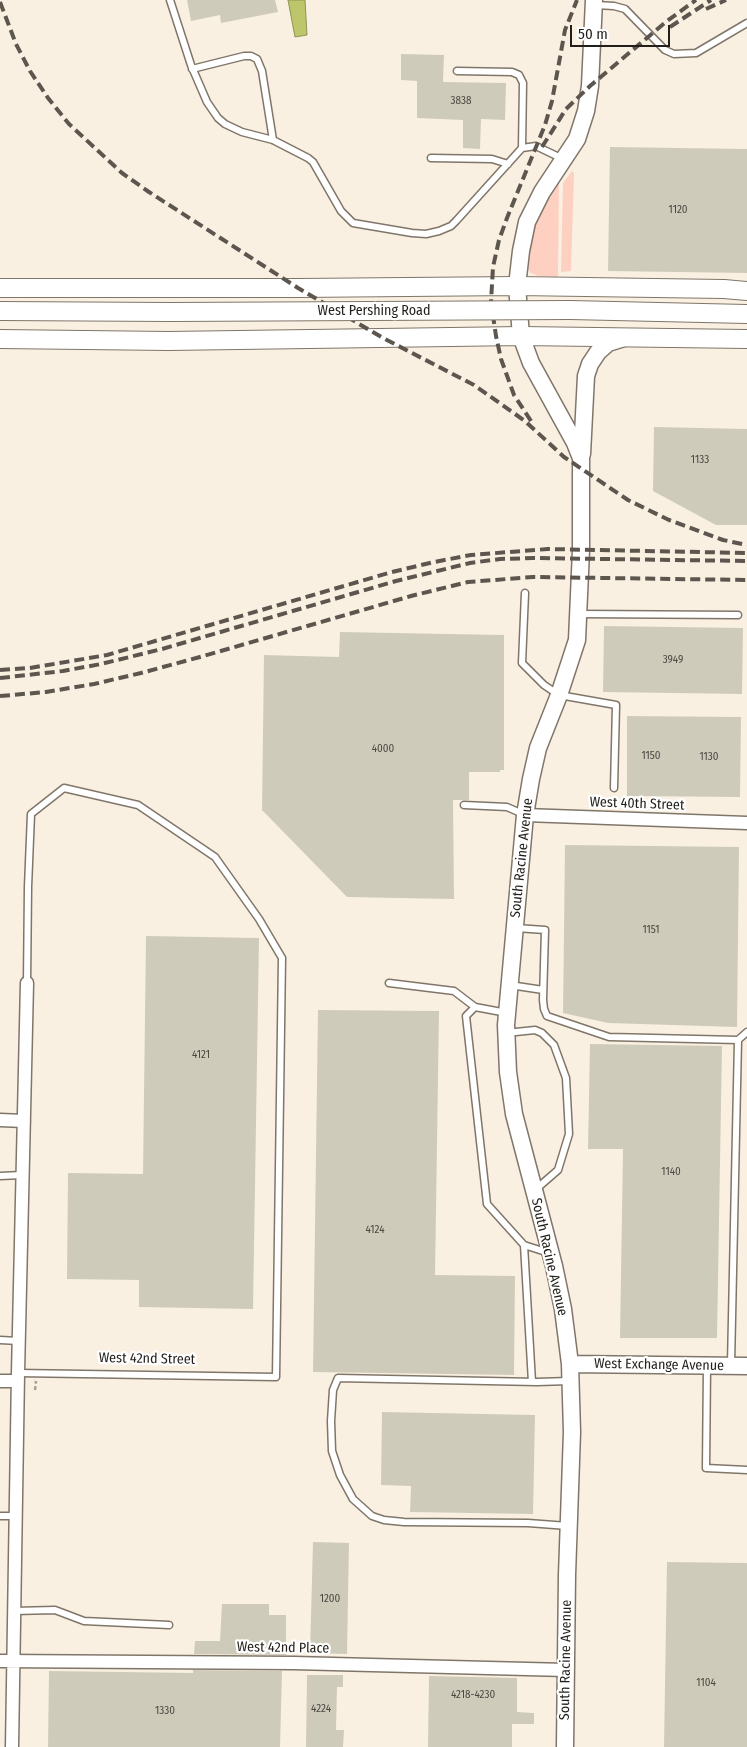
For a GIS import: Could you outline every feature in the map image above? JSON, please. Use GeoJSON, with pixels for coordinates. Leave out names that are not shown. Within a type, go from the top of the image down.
{"type":"FeatureCollection","features":[{"type":"Feature","properties":{"kind":"main road"},"geometry":{"type":"LineString","coordinates":[[0,288],[517,286],[747,291]]}},
{"type":"Feature","properties":{"kind":"main road","name":"West Pershing Road"},"geometry":{"type":"LineString","coordinates":[[0,311],[570,310],[747,314]]}},
{"type":"Feature","properties":{"kind":"main road"},"geometry":{"type":"LineString","coordinates":[[0,339],[168,341],[521,336],[747,339]]}},
{"type":"Feature","properties":{"kind":"street","name":"South Racine Avenue"},"geometry":{"type":"LineString","coordinates":[[565,1747],[568,1526],[572,1432],[570,1364],[563,1309],[514,1114],[508,1072],[506,1033],[525,815],[531,779],[538,748],[559,695],[577,640],[581,458],[575,443],[531,363],[521,336],[517,286],[527,222],[542,192],[577,139],[586,111],[590,86],[594,2]]}},
{"type":"Feature","properties":{"kind":"street"},"geometry":{"type":"LineString","coordinates":[[581,458],[586,376],[590,364],[598,352],[608,343],[626,337]]}},
{"type":"Feature","properties":{"kind":"street","name":"West 40th Street"},"geometry":{"type":"LineString","coordinates":[[525,815],[747,823]]}},
{"type":"Feature","properties":{"kind":"street"},"geometry":{"type":"LineString","coordinates":[[12,1747],[27,983]]}},
{"type":"Feature","properties":{"kind":"street"},"geometry":{"type":"LineString","coordinates":[[0,1120],[24,1121]]}},
{"type":"Feature","properties":{"kind":"street","name":"West Exchange Avenue"},"geometry":{"type":"LineString","coordinates":[[570,1364],[739,1366]]}},
{"type":"Feature","properties":{"kind":"street","name":"West 42nd Street"},"geometry":{"type":"LineString","coordinates":[[0,1381],[18,1377]]}},
{"type":"Feature","properties":{"kind":"street","name":"West 42nd Place"},"geometry":{"type":"LineString","coordinates":[[0,1660],[294,1663],[566,1670]]}},
{"type":"Feature","properties":{"kind":"lane"},"geometry":{"type":"LineString","coordinates":[[170,0],[192,69],[207,102],[218,118],[225,124],[242,132],[273,140],[299,152],[313,162],[341,211],[353,222],[426,234],[451,226],[522,148],[523,83],[519,75],[512,72],[457,70]]}},
{"type":"Feature","properties":{"kind":"lane"},"geometry":{"type":"LineString","coordinates":[[594,2],[625,10],[665,50],[674,54],[696,52],[747,23]]}},
{"type":"Feature","properties":{"kind":"lane"},"geometry":{"type":"LineString","coordinates":[[192,69],[244,56],[251,56],[257,59],[262,71],[273,140]]}},
{"type":"Feature","properties":{"kind":"lane"},"geometry":{"type":"LineString","coordinates":[[522,148],[536,146],[564,159]]}},
{"type":"Feature","properties":{"kind":"lane"},"geometry":{"type":"LineString","coordinates":[[431,158],[492,159],[508,164]]}},
{"type":"Feature","properties":{"kind":"lane"},"geometry":{"type":"LineString","coordinates":[[525,593],[522,663],[544,685],[559,695],[616,705],[614,788]]}},
{"type":"Feature","properties":{"kind":"lane"},"geometry":{"type":"LineString","coordinates":[[579,614],[738,615]]}},
{"type":"Feature","properties":{"kind":"lane","name":"West 42nd Street"},"geometry":{"type":"LineString","coordinates":[[18,1377],[276,1377],[282,958],[258,919],[215,857],[138,806],[64,788],[31,814],[27,983]]}},
{"type":"Feature","properties":{"kind":"lane"},"geometry":{"type":"LineString","coordinates":[[464,806],[507,807],[525,815]]}},
{"type":"Feature","properties":{"kind":"lane"},"geometry":{"type":"LineString","coordinates":[[514,928],[544,930],[543,990],[544,1009],[547,1016],[609,1037],[738,1040],[747,1032]]}},
{"type":"Feature","properties":{"kind":"lane"},"geometry":{"type":"LineString","coordinates":[[389,983],[454,991],[475,1007],[507,1013]]}},
{"type":"Feature","properties":{"kind":"lane"},"geometry":{"type":"LineString","coordinates":[[509,984],[543,990]]}},
{"type":"Feature","properties":{"kind":"lane"},"geometry":{"type":"LineString","coordinates":[[475,1007],[466,1016],[486,1204],[524,1245],[550,1253]]}},
{"type":"Feature","properties":{"kind":"lane"},"geometry":{"type":"LineString","coordinates":[[506,1033],[534,1030],[542,1033],[554,1045],[566,1078],[569,1134],[558,1170],[534,1191]]}},
{"type":"Feature","properties":{"kind":"lane"},"geometry":{"type":"LineString","coordinates":[[738,1040],[739,1366]]}},
{"type":"Feature","properties":{"kind":"lane"},"geometry":{"type":"LineString","coordinates":[[0,1176],[22,1175]]}},
{"type":"Feature","properties":{"kind":"lane"},"geometry":{"type":"LineString","coordinates":[[524,1245],[532,1382]]}},
{"type":"Feature","properties":{"kind":"lane"},"geometry":{"type":"LineString","coordinates":[[0,1340],[19,1341]]}},
{"type":"Feature","properties":{"kind":"lane"},"geometry":{"type":"LineString","coordinates":[[707,1366],[706,1468],[747,1470]]}},
{"type":"Feature","properties":{"kind":"lane"},"geometry":{"type":"LineString","coordinates":[[568,1526],[404,1522],[384,1520],[372,1516],[353,1499],[340,1475],[332,1450],[331,1421],[333,1390],[338,1378],[532,1382],[571,1380]]}},
{"type":"Feature","properties":{"kind":"lane"},"geometry":{"type":"LineString","coordinates":[[0,1516],[16,1516]]}},
{"type":"Feature","properties":{"kind":"lane"},"geometry":{"type":"LineString","coordinates":[[14,1611],[54,1610],[84,1621],[169,1625]]}},
{"type":"Feature","properties":{"kind":"shaded area"},"geometry":{"type":"Polygon","coordinates":[[[288,0],[305,0],[307,35],[295,37],[288,0]]]}},
{"type":"Feature","properties":{"kind":"shaded area"},"geometry":{"type":"Polygon","coordinates":[[[572,171],[574,173],[571,271],[561,272],[563,183],[572,171]]]}},
{"type":"Feature","properties":{"kind":"shaded area"},"geometry":{"type":"Polygon","coordinates":[[[559,179],[558,277],[538,276],[531,273],[527,267],[532,222],[559,179]]]}},
{"type":"Feature","properties":{"kind":"building"},"geometry":{"type":"Polygon","coordinates":[[[187,0],[275,0],[278,12],[221,23],[220,15],[191,21],[187,0]]]}},
{"type":"Feature","properties":{"kind":"building"},"geometry":{"type":"Polygon","coordinates":[[[401,54],[444,55],[443,82],[506,83],[505,120],[481,119],[480,149],[463,148],[463,120],[417,118],[417,81],[401,80],[401,54]]]}},
{"type":"Feature","properties":{"kind":"building"},"geometry":{"type":"Polygon","coordinates":[[[610,147],[747,149],[747,273],[608,271],[610,147]]]}},
{"type":"Feature","properties":{"kind":"building"},"geometry":{"type":"Polygon","coordinates":[[[654,427],[747,429],[747,525],[716,525],[653,491],[654,427]]]}},
{"type":"Feature","properties":{"kind":"building"},"geometry":{"type":"Polygon","coordinates":[[[604,626],[743,628],[742,694],[603,692],[604,626]]]}},
{"type":"Feature","properties":{"kind":"building"},"geometry":{"type":"Polygon","coordinates":[[[340,632],[504,635],[504,770],[500,770],[500,772],[469,772],[469,800],[453,800],[454,899],[347,897],[262,810],[264,655],[339,657],[340,632]]]}},
{"type":"Feature","properties":{"kind":"building"},"geometry":{"type":"Polygon","coordinates":[[[627,716],[741,717],[740,797],[627,796],[627,716]]]}},
{"type":"Feature","properties":{"kind":"building"},"geometry":{"type":"Polygon","coordinates":[[[565,845],[739,847],[737,1027],[608,1023],[563,1013],[565,845]]]}},
{"type":"Feature","properties":{"kind":"building"},"geometry":{"type":"Polygon","coordinates":[[[146,936],[259,938],[253,1309],[139,1307],[139,1280],[67,1279],[68,1173],[143,1174],[146,936]]]}},
{"type":"Feature","properties":{"kind":"building"},"geometry":{"type":"Polygon","coordinates":[[[318,1010],[439,1011],[435,1275],[515,1276],[514,1375],[313,1372],[318,1010]]]}},
{"type":"Feature","properties":{"kind":"building"},"geometry":{"type":"Polygon","coordinates":[[[590,1044],[722,1046],[717,1338],[620,1338],[623,1149],[588,1149],[590,1044]]]}},
{"type":"Feature","properties":{"kind":"building"},"geometry":{"type":"Polygon","coordinates":[[[382,1412],[535,1415],[533,1514],[410,1512],[411,1486],[381,1485],[382,1412]]]}},
{"type":"Feature","properties":{"kind":"building"},"geometry":{"type":"Polygon","coordinates":[[[313,1542],[349,1543],[347,1654],[310,1653],[313,1542]]]}},
{"type":"Feature","properties":{"kind":"building"},"geometry":{"type":"Polygon","coordinates":[[[667,1562],[747,1563],[747,1747],[664,1747],[667,1562]]]}},
{"type":"Feature","properties":{"kind":"building"},"geometry":{"type":"Polygon","coordinates":[[[222,1604],[269,1604],[269,1615],[286,1615],[286,1655],[194,1654],[195,1641],[220,1641],[222,1604]]]}},
{"type":"Feature","properties":{"kind":"building"},"geometry":{"type":"Polygon","coordinates":[[[193,1670],[282,1671],[280,1747],[48,1747],[49,1671],[193,1673],[193,1670]]]}},
{"type":"Feature","properties":{"kind":"building"},"geometry":{"type":"Polygon","coordinates":[[[307,1675],[343,1675],[343,1687],[337,1687],[336,1730],[344,1730],[343,1747],[306,1747],[307,1675]]]}},
{"type":"Feature","properties":{"kind":"building"},"geometry":{"type":"Polygon","coordinates":[[[429,1676],[517,1678],[517,1712],[534,1713],[534,1724],[512,1724],[512,1747],[428,1747],[429,1676]]]}},
{"type":"Feature","properties":{"kind":"railway"},"geometry":{"type":"LineString","coordinates":[[531,421],[514,395],[501,359],[491,302],[493,267],[499,240],[507,218],[545,125],[552,101],[565,30],[577,0]]}},
{"type":"Feature","properties":{"kind":"railway"},"geometry":{"type":"LineString","coordinates":[[542,147],[566,109],[590,86],[667,21],[696,0]]}},
{"type":"Feature","properties":{"kind":"railway"},"geometry":{"type":"LineString","coordinates":[[670,27],[711,0]]}},
{"type":"Feature","properties":{"kind":"railway"},"geometry":{"type":"LineString","coordinates":[[706,9],[726,0]]}},
{"type":"Feature","properties":{"kind":"railway"},"geometry":{"type":"LineString","coordinates":[[0,2],[16,44],[30,71],[48,98],[69,124],[122,173],[298,288],[383,338],[474,385],[525,421],[564,457],[628,500],[669,520],[723,540],[747,545]]}},
{"type":"Feature","properties":{"kind":"railway"},"geometry":{"type":"LineString","coordinates":[[0,670],[30,668],[107,655],[392,572],[471,555],[548,549],[747,553]]}},
{"type":"Feature","properties":{"kind":"railway"},"geometry":{"type":"LineString","coordinates":[[0,678],[63,671],[101,664],[162,649],[396,581],[470,563],[500,559],[533,558],[747,561]]}},
{"type":"Feature","properties":{"kind":"railway"},"geometry":{"type":"LineString","coordinates":[[0,696],[46,692],[94,684],[141,673],[411,596],[468,582],[533,577],[747,580]]}}]}
